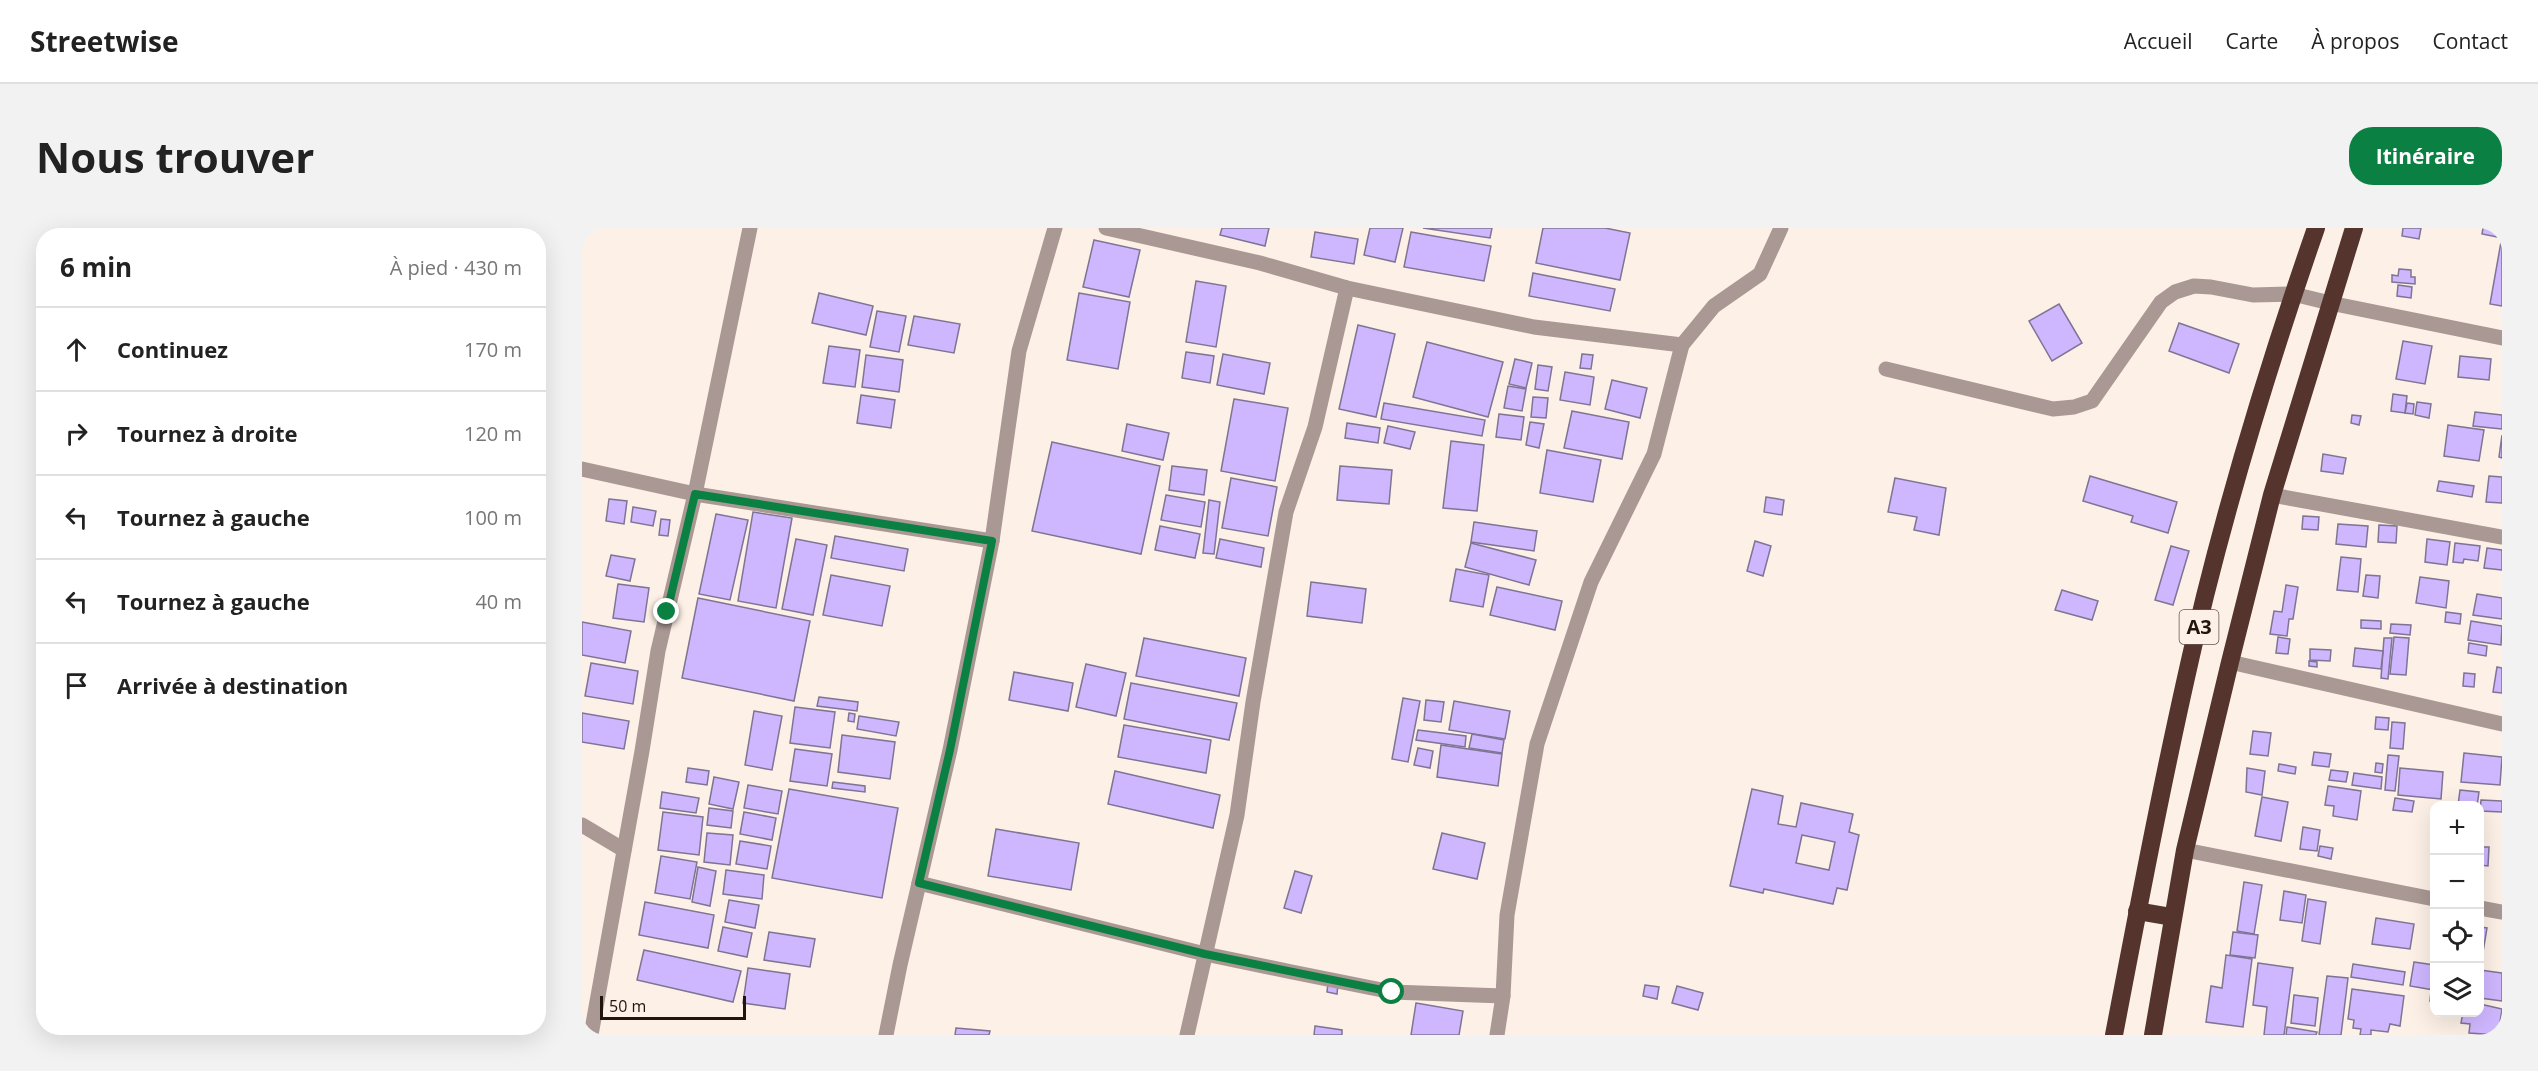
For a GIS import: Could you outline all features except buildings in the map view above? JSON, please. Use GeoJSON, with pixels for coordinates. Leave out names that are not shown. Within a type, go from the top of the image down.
{"type":"FeatureCollection","features":[{"type":"Feature","properties":{"kind":"highway","name":"A3"},"geometry":{"type":"LineString","coordinates":[[2114,1035],[2150,845],[2205,596],[2293,294],[2316,228]]}},
{"type":"Feature","properties":{"kind":"highway","name":"A3"},"geometry":{"type":"LineString","coordinates":[[2153,1035],[2185,850],[2230,662],[2272,495],[2354,228]]}},
{"type":"Feature","properties":{"kind":"highway"},"geometry":{"type":"LineString","coordinates":[[2137,911],[2172,917]]}},
{"type":"Feature","properties":{"kind":"street"},"geometry":{"type":"LineString","coordinates":[[591,1035],[658,651],[695,494],[750,228]]}},
{"type":"Feature","properties":{"kind":"street"},"geometry":{"type":"LineString","coordinates":[[886,1035],[950,750],[992,541],[1019,351],[1055,228]]}},
{"type":"Feature","properties":{"kind":"street"},"geometry":{"type":"LineString","coordinates":[[1106,228],[1260,263],[1347,288],[1534,327],[1682,345]]}},
{"type":"Feature","properties":{"kind":"street"},"geometry":{"type":"LineString","coordinates":[[1497,1035],[1503,996],[1507,915],[1537,744],[1591,582],[1654,454],[1682,345],[1714,306],[1761,274],[1781,228]]}},
{"type":"Feature","properties":{"kind":"street"},"geometry":{"type":"LineString","coordinates":[[1886,369],[2053,409],[2074,407],[2092,400],[2161,302],[2175,292],[2194,286],[2253,295],[2293,294],[2502,338]]}},
{"type":"Feature","properties":{"kind":"street"},"geometry":{"type":"LineString","coordinates":[[1187,1035],[1237,815],[1252,702],[1286,512],[1315,427],[1347,288]]}},
{"type":"Feature","properties":{"kind":"street"},"geometry":{"type":"LineString","coordinates":[[582,469],[695,494],[992,541]]}},
{"type":"Feature","properties":{"kind":"street"},"geometry":{"type":"LineString","coordinates":[[2272,495],[2502,537]]}},
{"type":"Feature","properties":{"kind":"street"},"geometry":{"type":"LineString","coordinates":[[2230,662],[2502,724]]}},
{"type":"Feature","properties":{"kind":"street"},"geometry":{"type":"LineString","coordinates":[[582,825],[624,850]]}},
{"type":"Feature","properties":{"kind":"street"},"geometry":{"type":"LineString","coordinates":[[2185,850],[2430,898]]}},
{"type":"Feature","properties":{"kind":"street"},"geometry":{"type":"LineString","coordinates":[[919,883],[1205,954],[1392,992],[1503,996]]}},
{"type":"Feature","properties":{"kind":"street"},"geometry":{"type":"LineString","coordinates":[[2484,909],[2502,912]]}},
{"type":"Feature","properties":{"kind":"route"},"geometry":{"type":"LineString","coordinates":[[667,612],[695,494],[992,541],[950,750],[919,883],[1205,954],[1392,992]]}}]}
